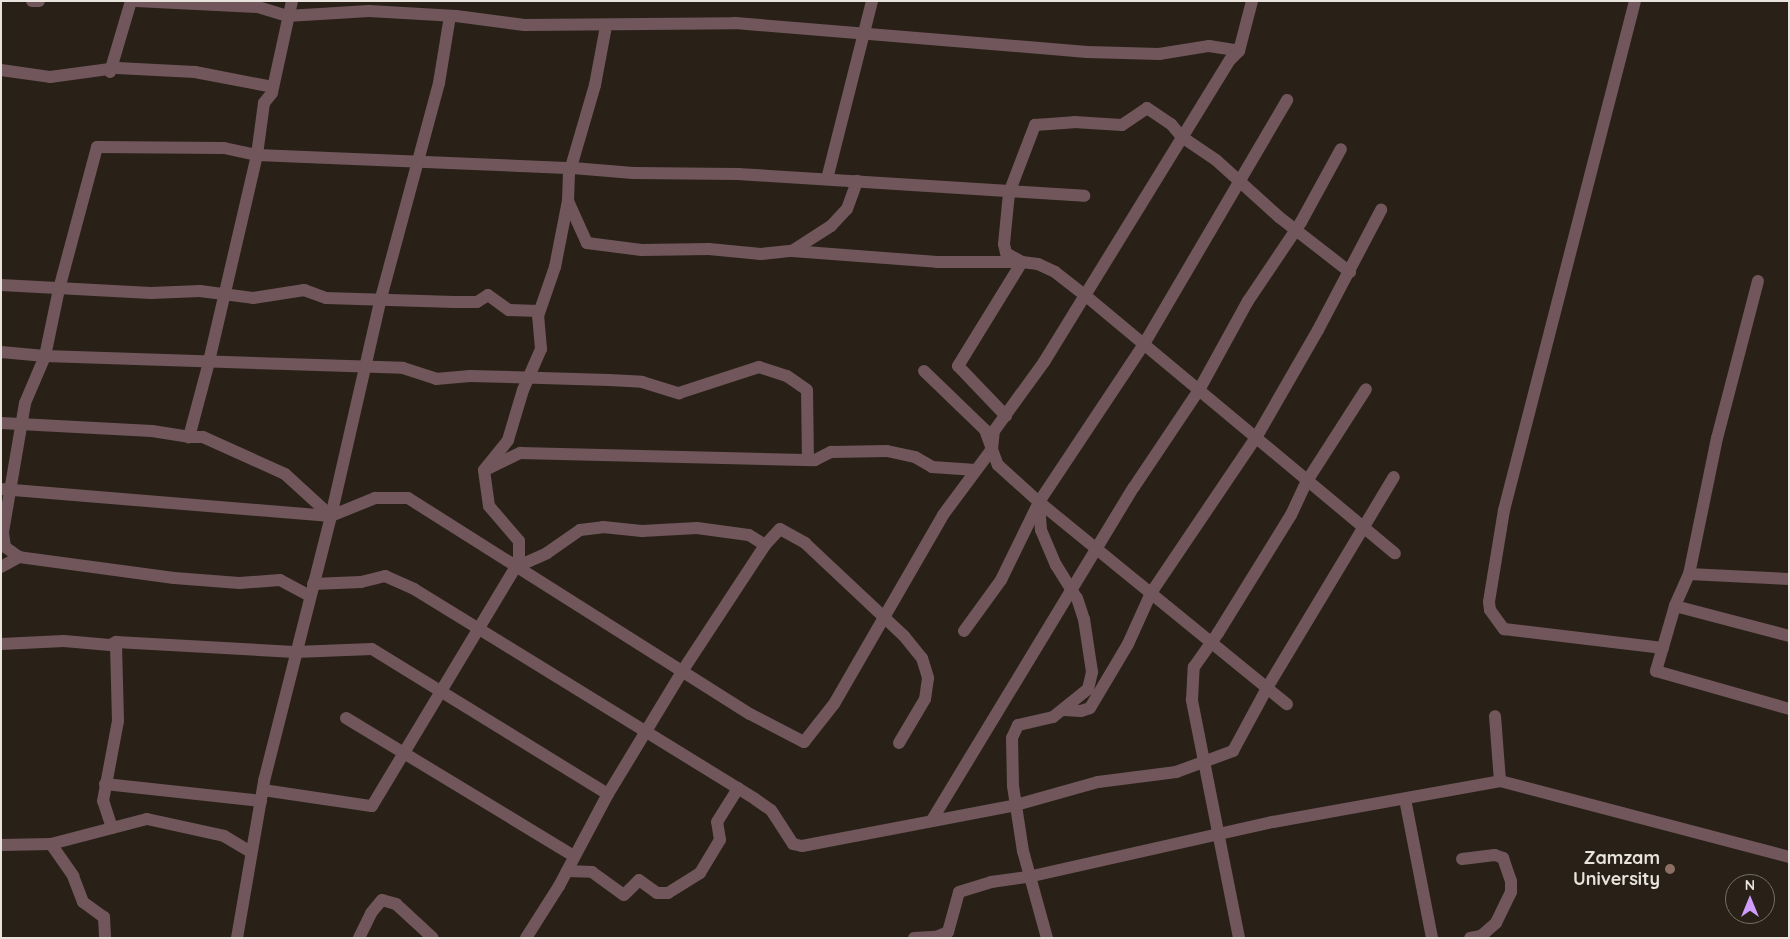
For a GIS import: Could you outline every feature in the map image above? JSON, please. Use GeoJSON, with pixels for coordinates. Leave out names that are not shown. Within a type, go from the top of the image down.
{"type":"FeatureCollection","features":[{"type":"Feature","properties":{"kind":"street"},"geometry":{"type":"LineString","coordinates":[[32,1],[39,1]]}},
{"type":"Feature","properties":{"kind":"street"},"geometry":{"type":"LineString","coordinates":[[110,72],[131,1]]}},
{"type":"Feature","properties":{"kind":"street"},"geometry":{"type":"LineString","coordinates":[[136,1],[258,7],[287,16],[369,11],[450,16],[524,25],[606,26],[735,23],[1087,52],[1159,54],[1209,46],[1239,51]]}},
{"type":"Feature","properties":{"kind":"street"},"geometry":{"type":"LineString","coordinates":[[189,437],[210,362],[257,156],[264,103],[273,87],[287,16],[292,1]]}},
{"type":"Feature","properties":{"kind":"street"},"geometry":{"type":"LineString","coordinates":[[827,179],[872,1]]}},
{"type":"Feature","properties":{"kind":"street"},"geometry":{"type":"LineString","coordinates":[[6,490],[331,516],[375,498],[408,498],[750,714],[804,742],[834,704],[943,515],[992,449],[994,431],[1044,362],[1182,137],[1210,97],[1230,60],[1239,51],[1252,1]]}},
{"type":"Feature","properties":{"kind":"street"},"geometry":{"type":"LineString","coordinates":[[1635,1],[1504,510],[1489,602],[1490,610],[1504,629],[1663,648]]}},
{"type":"Feature","properties":{"kind":"street"},"geometry":{"type":"LineString","coordinates":[[237,938],[262,796],[288,693],[294,652],[331,516],[363,367],[420,160],[439,83],[450,16]]}},
{"type":"Feature","properties":{"kind":"street"},"geometry":{"type":"LineString","coordinates":[[105,784],[372,806],[516,567],[521,550],[519,541],[489,506],[484,470],[508,440],[528,379],[541,349],[539,311],[555,266],[568,201],[568,183],[595,85],[606,26]]}},
{"type":"Feature","properties":{"kind":"street"},"geometry":{"type":"LineString","coordinates":[[1,70],[50,77],[110,72],[117,68],[195,72],[273,87]]}},
{"type":"Feature","properties":{"kind":"street"},"geometry":{"type":"LineString","coordinates":[[964,631],[1001,580],[1039,502],[1144,344],[1287,100]]}},
{"type":"Feature","properties":{"kind":"street"},"geometry":{"type":"LineString","coordinates":[[1022,262],[1006,253],[1004,244],[1009,193],[1035,125],[1074,122],[1122,125],[1147,108],[1171,124],[1182,137],[1216,160],[1238,183],[1350,272]]}},
{"type":"Feature","properties":{"kind":"street"},"geometry":{"type":"LineString","coordinates":[[1084,196],[1009,193],[827,179],[633,173],[420,160],[257,156],[224,148],[97,147],[59,289],[45,356],[25,402],[6,490],[3,540],[5,547],[19,557],[174,578],[239,583],[280,580],[312,590],[390,576],[480,629],[738,788],[771,810],[793,844],[802,846],[1016,805],[1098,782],[1176,772],[1233,751],[1267,688],[1394,477]]}},
{"type":"Feature","properties":{"kind":"street"},"geometry":{"type":"LineString","coordinates":[[932,820],[1072,591],[1199,390],[1248,301],[1296,229],[1341,149]]}},
{"type":"Feature","properties":{"kind":"street"},"geometry":{"type":"LineString","coordinates":[[792,251],[831,226],[842,215],[856,181]]}},
{"type":"Feature","properties":{"kind":"street"},"geometry":{"type":"LineString","coordinates":[[568,201],[587,243],[642,250],[709,249],[761,254],[792,251],[937,262],[1022,262],[1038,264],[1055,272],[1086,296],[1257,436],[1307,481],[1395,553]]}},
{"type":"Feature","properties":{"kind":"street"},"geometry":{"type":"LineString","coordinates":[[1064,710],[1082,711],[1090,708],[1128,644],[1151,593],[1257,436],[1350,272],[1381,210]]}},
{"type":"Feature","properties":{"kind":"street"},"geometry":{"type":"LineString","coordinates":[[1006,416],[958,366],[1022,262]]}},
{"type":"Feature","properties":{"kind":"street"},"geometry":{"type":"LineString","coordinates":[[1758,280],[1717,438],[1689,574],[1675,606],[1656,671],[1789,709]]}},
{"type":"Feature","properties":{"kind":"street"},"geometry":{"type":"LineString","coordinates":[[1,285],[151,293],[200,291],[253,298],[304,290],[326,298],[381,298],[462,302],[477,302],[488,295],[509,310],[539,311]]}},
{"type":"Feature","properties":{"kind":"street"},"geometry":{"type":"LineString","coordinates":[[1,352],[45,356],[404,368],[436,379],[470,376],[642,382],[679,393],[759,367],[787,376],[807,390],[808,460]]}},
{"type":"Feature","properties":{"kind":"street"},"geometry":{"type":"LineString","coordinates":[[924,370],[985,430],[998,465],[1039,502],[1288,704]]}},
{"type":"Feature","properties":{"kind":"street"},"geometry":{"type":"LineString","coordinates":[[1239,938],[1207,762],[1192,700],[1194,667],[1291,515],[1307,481],[1366,389]]}},
{"type":"Feature","properties":{"kind":"street"},"geometry":{"type":"LineString","coordinates":[[1,423],[152,431],[189,437],[203,437],[285,474],[331,516]]}},
{"type":"Feature","properties":{"kind":"street"},"geometry":{"type":"LineString","coordinates":[[484,470],[520,453],[808,460],[831,452],[887,450],[915,457],[932,467],[976,470]]}},
{"type":"Feature","properties":{"kind":"street"},"geometry":{"type":"LineString","coordinates":[[1039,502],[1041,530],[1056,565],[1072,591],[1084,619],[1092,672],[1088,689],[1064,710],[1053,717],[1018,725],[1014,731],[1011,752],[1016,805],[1028,877],[1047,938]]}},
{"type":"Feature","properties":{"kind":"street"},"geometry":{"type":"LineString","coordinates":[[516,567],[547,553],[580,530],[603,527],[642,530],[697,528],[749,535],[765,544]]}},
{"type":"Feature","properties":{"kind":"street"},"geometry":{"type":"LineString","coordinates":[[526,938],[567,871],[608,794],[683,670],[765,544],[780,529],[805,543],[904,636],[922,658],[928,678],[925,699],[899,744]]}},
{"type":"Feature","properties":{"kind":"street"},"geometry":{"type":"LineString","coordinates":[[1,567],[19,557]]}},
{"type":"Feature","properties":{"kind":"street"},"geometry":{"type":"LineString","coordinates":[[1689,574],[1789,580]]}},
{"type":"Feature","properties":{"kind":"street"},"geometry":{"type":"LineString","coordinates":[[1675,606],[1789,636]]}},
{"type":"Feature","properties":{"kind":"street"},"geometry":{"type":"LineString","coordinates":[[1,644],[64,641],[110,645],[116,642],[294,652],[372,650],[608,794]]}},
{"type":"Feature","properties":{"kind":"street"},"geometry":{"type":"LineString","coordinates":[[112,828],[103,801],[118,721],[116,642]]}},
{"type":"Feature","properties":{"kind":"street"},"geometry":{"type":"LineString","coordinates":[[1495,716],[1500,781]]}},
{"type":"Feature","properties":{"kind":"street"},"geometry":{"type":"LineString","coordinates":[[346,718],[574,856]]}},
{"type":"Feature","properties":{"kind":"street"},"geometry":{"type":"LineString","coordinates":[[914,938],[936,937],[948,932],[959,892],[991,882],[1028,877],[1221,834],[1500,781],[1789,857]]}},
{"type":"Feature","properties":{"kind":"street"},"geometry":{"type":"LineString","coordinates":[[567,871],[592,872],[624,895],[639,880],[657,893],[668,893],[700,873],[720,840],[717,822],[738,788]]}},
{"type":"Feature","properties":{"kind":"street"},"geometry":{"type":"LineString","coordinates":[[1405,799],[1432,938]]}},
{"type":"Feature","properties":{"kind":"street"},"geometry":{"type":"LineString","coordinates":[[1,845],[51,844],[141,819],[155,819],[224,836],[251,852]]}},
{"type":"Feature","properties":{"kind":"street"},"geometry":{"type":"LineString","coordinates":[[51,844],[74,876],[83,902],[104,917],[105,938]]}},
{"type":"Feature","properties":{"kind":"street"},"geometry":{"type":"LineString","coordinates":[[1462,859],[1495,855],[1503,858],[1511,881],[1511,892],[1496,923],[1481,936],[1470,938]]}},
{"type":"Feature","properties":{"kind":"street"},"geometry":{"type":"LineString","coordinates":[[359,938],[371,913],[382,900],[396,904],[433,938]]}},
{"type":"Feature","properties":{"kind":"place","name":"Zamzam University"},"geometry":{"type":"Point","coordinates":[1670,869]}}]}
